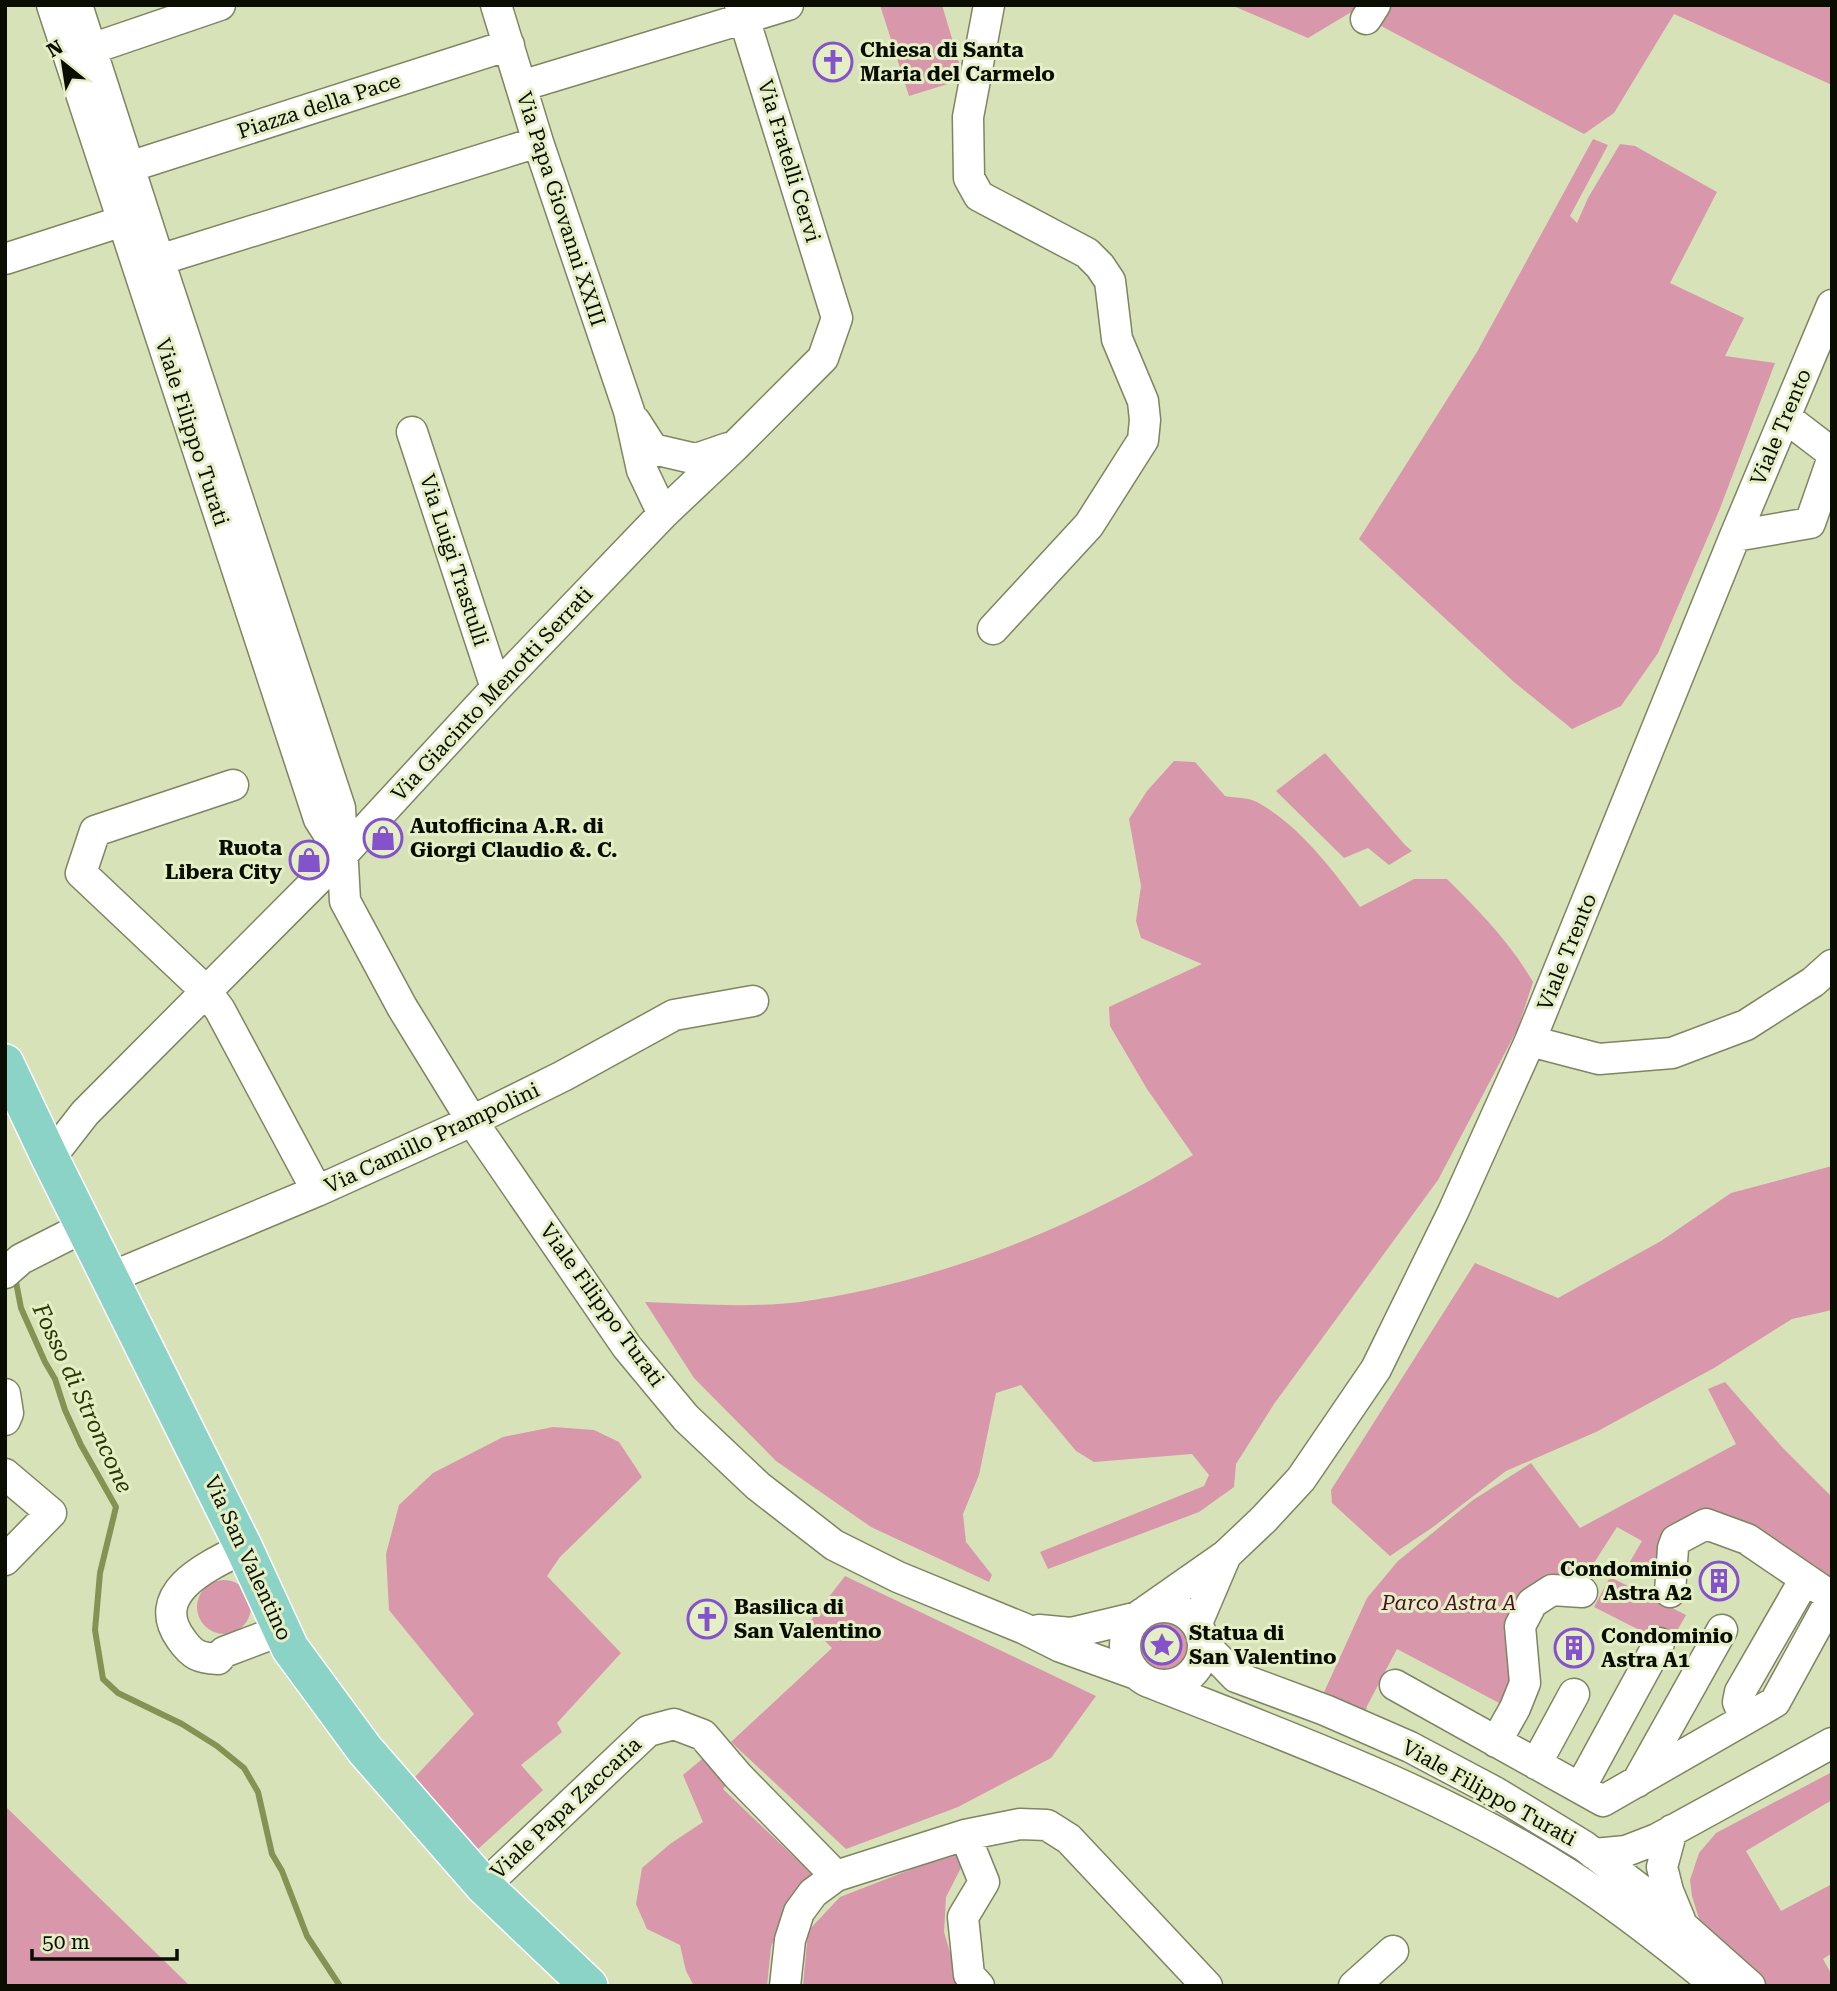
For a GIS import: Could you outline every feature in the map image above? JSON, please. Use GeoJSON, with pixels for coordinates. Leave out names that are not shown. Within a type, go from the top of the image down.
{"type":"FeatureCollection","features":[{"type":"Feature","properties":{"kind":"main road","name":"Via San Valentino"},"geometry":{"type":"LineString","coordinates":[[5,1063],[244,1548],[290,1648],[365,1750],[484,1886],[589,1986]]}},
{"type":"Feature","properties":{"kind":"street","name":"Viale Filippo Turati"},"geometry":{"type":"LineString","coordinates":[[52,5],[319,819],[363,887],[394,991],[472,1121],[627,1347],[687,1418],[758,1486],[834,1545],[898,1577],[1025,1629],[1061,1647],[1342,1758],[1432,1798],[1566,1873],[1631,1916],[1717,1986]]}},
{"type":"Feature","properties":{"kind":"street","name":"Viale Filippo Turati"},"geometry":{"type":"LineString","coordinates":[[77,5],[340,808],[342,855]]}},
{"type":"Feature","properties":{"kind":"street"},"geometry":{"type":"LineString","coordinates":[[91,49],[220,5]]}},
{"type":"Feature","properties":{"kind":"street","name":"Via Papa Giovanni XXIII"},"geometry":{"type":"LineString","coordinates":[[496,5],[538,142],[629,411],[642,470],[663,514]]}},
{"type":"Feature","properties":{"kind":"street"},"geometry":{"type":"LineString","coordinates":[[521,86],[742,12],[788,5]]}},
{"type":"Feature","properties":{"kind":"street"},"geometry":{"type":"LineString","coordinates":[[989,5],[968,117],[969,178],[979,196],[1087,253],[1100,266],[1110,281],[1117,339],[1143,401],[1145,420],[1143,440],[1089,525],[993,629]]}},
{"type":"Feature","properties":{"kind":"street","name":"Via Fratelli Cervi"},"geometry":{"type":"LineString","coordinates":[[742,12],[837,318]]}},
{"type":"Feature","properties":{"kind":"street","name":"Piazza della Pace"},"geometry":{"type":"LineString","coordinates":[[129,167],[509,45]]}},
{"type":"Feature","properties":{"kind":"street"},"geometry":{"type":"LineString","coordinates":[[159,260],[538,142]]}},
{"type":"Feature","properties":{"kind":"street"},"geometry":{"type":"LineString","coordinates":[[5,259],[123,220]]}},
{"type":"Feature","properties":{"kind":"street","name":"Viale Trento"},"geometry":{"type":"LineString","coordinates":[[1142,1614],[1226,1555],[1301,1479],[1376,1369],[1453,1212],[1530,1041],[1832,305]]}},
{"type":"Feature","properties":{"kind":"street","name":"Via Giacinto Menotti Serrati"},"geometry":{"type":"LineString","coordinates":[[50,1158],[85,1113],[342,855],[496,688],[663,514],[736,446],[823,358],[837,318]]}},
{"type":"Feature","properties":{"kind":"street","name":"Via Papa Giovanni XXIII"},"geometry":{"type":"LineString","coordinates":[[629,411],[653,449],[661,483],[663,514]]}},
{"type":"Feature","properties":{"kind":"street"},"geometry":{"type":"LineString","coordinates":[[1785,417],[1832,453]]}},
{"type":"Feature","properties":{"kind":"street","name":"Via Luigi Trastulli"},"geometry":{"type":"LineString","coordinates":[[412,432],[496,688]]}},
{"type":"Feature","properties":{"kind":"street"},"geometry":{"type":"LineString","coordinates":[[653,449],[696,459],[736,446]]}},
{"type":"Feature","properties":{"kind":"street"},"geometry":{"type":"LineString","coordinates":[[1735,536],[1810,523],[1832,460]]}},
{"type":"Feature","properties":{"kind":"street"},"geometry":{"type":"LineString","coordinates":[[233,785],[94,831],[81,873],[206,991],[220,1010],[317,1191]]}},
{"type":"Feature","properties":{"kind":"street"},"geometry":{"type":"LineString","coordinates":[[1530,1041],[1599,1059],[1672,1053],[1746,1025],[1813,982],[1832,965]]}},
{"type":"Feature","properties":{"kind":"street","name":"Via Camillo Prampolini"},"geometry":{"type":"LineString","coordinates":[[109,1278],[317,1191],[472,1121],[563,1076],[674,1015],[753,1001]]}},
{"type":"Feature","properties":{"kind":"street"},"geometry":{"type":"LineString","coordinates":[[13,1266],[84,1227]]}},
{"type":"Feature","properties":{"kind":"street"},"geometry":{"type":"LineString","coordinates":[[5,1394],[8,1413],[5,1420]]}},
{"type":"Feature","properties":{"kind":"street"},"geometry":{"type":"LineString","coordinates":[[5,1474],[51,1513],[5,1560]]}},
{"type":"Feature","properties":{"kind":"street"},"geometry":{"type":"LineString","coordinates":[[1670,1592],[1676,1540],[1706,1524],[1747,1539],[1832,1598],[1775,1702],[1745,1704]]}},
{"type":"Feature","properties":{"kind":"street"},"geometry":{"type":"LineString","coordinates":[[244,1548],[186,1581],[172,1604],[174,1629],[187,1647],[201,1658],[218,1659],[224,1652],[282,1630]]}},
{"type":"Feature","properties":{"kind":"street","name":"Viale Trento"},"geometry":{"type":"LineString","coordinates":[[1200,1633],[1226,1555]]}},
{"type":"Feature","properties":{"kind":"street"},"geometry":{"type":"LineString","coordinates":[[1668,1748],[1717,1735],[1745,1704],[1805,1579]]}},
{"type":"Feature","properties":{"kind":"street"},"geometry":{"type":"LineString","coordinates":[[1496,1742],[1525,1683],[1520,1626],[1532,1603],[1552,1590],[1582,1592]]}},
{"type":"Feature","properties":{"kind":"street"},"geometry":{"type":"LineString","coordinates":[[1168,1606],[1189,1614],[1200,1633],[1203,1656],[1189,1677],[1179,1683],[1166,1685],[1145,1679],[1129,1664],[1125,1639],[1130,1627],[1142,1614],[1168,1606]]}},
{"type":"Feature","properties":{"kind":"street","name":"Viale Filippo Turati"},"geometry":{"type":"LineString","coordinates":[[1025,1629],[1071,1633],[1142,1614]]}},
{"type":"Feature","properties":{"kind":"street"},"geometry":{"type":"LineString","coordinates":[[1395,1685],[1603,1801],[1637,1782],[1668,1748],[1722,1630]]}},
{"type":"Feature","properties":{"kind":"street","name":"Viale Filippo Turati"},"geometry":{"type":"LineString","coordinates":[[1200,1633],[1220,1663],[1236,1677],[1325,1710],[1410,1747],[1495,1791],[1594,1854],[1650,1896],[1749,1986]]}},
{"type":"Feature","properties":{"kind":"street"},"geometry":{"type":"LineString","coordinates":[[1580,1788],[1659,1643]]}},
{"type":"Feature","properties":{"kind":"street"},"geometry":{"type":"LineString","coordinates":[[1536,1764],[1574,1694]]}},
{"type":"Feature","properties":{"kind":"street","name":"Viale Papa Zaccaria"},"geometry":{"type":"LineString","coordinates":[[484,1886],[648,1731],[674,1724],[703,1735],[738,1776],[836,1876]]}},
{"type":"Feature","properties":{"kind":"street"},"geometry":{"type":"LineString","coordinates":[[1594,1854],[1626,1851],[1672,1830],[1832,1743]]}},
{"type":"Feature","properties":{"kind":"street"},"geometry":{"type":"LineString","coordinates":[[785,1986],[790,1940],[799,1912],[813,1893],[836,1876],[965,1835],[1020,1824],[1047,1825],[1069,1839],[1206,1986]]}},
{"type":"Feature","properties":{"kind":"street"},"geometry":{"type":"LineString","coordinates":[[1672,1830],[1662,1867],[1668,1891],[1683,1926]]}},
{"type":"Feature","properties":{"kind":"street"},"geometry":{"type":"LineString","coordinates":[[965,1835],[984,1882],[963,1917],[969,1975],[979,1986]]}},
{"type":"Feature","properties":{"kind":"street"},"geometry":{"type":"LineString","coordinates":[[1354,1986],[1392,1951]]}},
{"type":"Feature","properties":{"kind":"green space"},"geometry":{"type":"Polygon","coordinates":[[[880,5],[942,5],[964,79],[909,96],[880,5]]]}},
{"type":"Feature","properties":{"kind":"green space"},"geometry":{"type":"Polygon","coordinates":[[[1231,5],[1832,5],[1832,85],[1674,14],[1614,113],[1584,134],[1353,11],[1308,38],[1231,5]]]}},
{"type":"Feature","properties":{"kind":"green space"},"geometry":{"type":"Polygon","coordinates":[[[1593,139],[1608,145],[1570,216],[1577,223],[1588,198],[1620,144],[1635,146],[1717,192],[1670,283],[1744,318],[1725,356],[1775,363],[1719,511],[1658,653],[1621,706],[1572,729],[1514,682],[1359,539],[1477,352],[1593,139]]]}},
{"type":"Feature","properties":{"kind":"green space"},"geometry":{"type":"Polygon","coordinates":[[[1325,753],[1412,851],[1389,865],[1368,848],[1344,858],[1276,791],[1325,753]]]}},
{"type":"Feature","properties":{"kind":"green space"},"geometry":{"type":"Polygon","coordinates":[[[1174,761],[1195,762],[1225,796],[1253,800],[1287,823],[1326,863],[1360,907],[1414,879],[1447,879],[1504,940],[1533,982],[1518,1028],[1438,1180],[1274,1404],[1236,1464],[1234,1487],[1199,1512],[1048,1569],[1040,1552],[1204,1486],[1209,1475],[1192,1454],[1094,1462],[1076,1451],[1021,1385],[996,1393],[979,1475],[963,1514],[966,1542],[992,1575],[989,1582],[871,1527],[776,1461],[694,1378],[645,1302],[781,1304],[851,1293],[902,1281],[954,1266],[1054,1228],[1102,1206],[1193,1155],[1147,1089],[1110,1026],[1109,1007],[1202,964],[1141,938],[1136,921],[1141,886],[1129,819],[1147,791],[1174,761]]]}},
{"type":"Feature","properties":{"kind":"green space"},"geometry":{"type":"Polygon","coordinates":[[[1832,1166],[1832,1310],[1792,1319],[1714,1368],[1596,1432],[1506,1471],[1390,1556],[1332,1503],[1331,1490],[1475,1263],[1558,1298],[1661,1241],[1731,1193],[1832,1166]]]}},
{"type":"Feature","properties":{"kind":"green space","name":"Parco Astra A"},"geometry":{"type":"Polygon","coordinates":[[[1725,1382],[1781,1446],[1832,1497],[1832,1577],[1823,1582],[1713,1515],[1659,1580],[1624,1572],[1642,1541],[1617,1527],[1590,1569],[1566,1573],[1555,1583],[1539,1590],[1511,1689],[1503,1705],[1397,1649],[1367,1706],[1364,1718],[1320,1701],[1367,1598],[1398,1561],[1473,1500],[1531,1463],[1580,1528],[1736,1444],[1708,1389],[1725,1382]]]}},
{"type":"Feature","properties":{"kind":"green space"},"geometry":{"type":"Polygon","coordinates":[[[553,1427],[594,1430],[619,1442],[642,1477],[560,1557],[547,1576],[621,1653],[557,1723],[562,1732],[521,1765],[543,1790],[477,1850],[415,1777],[474,1714],[389,1610],[386,1554],[399,1505],[433,1473],[503,1437],[553,1427]]]}},
{"type":"Feature","properties":{"kind":"green space"},"geometry":{"type":"Polygon","coordinates":[[[845,1576],[1096,1696],[1051,1758],[958,1807],[846,1849],[731,1742],[832,1648],[808,1624],[845,1576]]]}},
{"type":"Feature","properties":{"kind":"green space"},"geometry":{"type":"Polygon","coordinates":[[[1610,1577],[1686,1615],[1669,1645],[1594,1607],[1610,1577]]]}},
{"type":"Feature","properties":{"kind":"green space"},"geometry":{"type":"Polygon","coordinates":[[[224,1580],[243,1588],[251,1607],[243,1626],[224,1634],[205,1626],[197,1607],[205,1588],[224,1580]]]}},
{"type":"Feature","properties":{"kind":"green space"},"geometry":{"type":"Polygon","coordinates":[[[1157,1617],[1169,1617],[1184,1625],[1192,1640],[1192,1652],[1184,1667],[1169,1675],[1157,1675],[1142,1667],[1134,1652],[1134,1640],[1142,1625],[1157,1617]]]}},
{"type":"Feature","properties":{"kind":"green space"},"geometry":{"type":"Polygon","coordinates":[[[707,1755],[729,1781],[723,1789],[812,1874],[787,1907],[771,1947],[767,1986],[694,1986],[686,1971],[680,1945],[647,1929],[636,1904],[642,1868],[670,1844],[703,1822],[683,1775],[707,1755]]]}},
{"type":"Feature","properties":{"kind":"green space"},"geometry":{"type":"Polygon","coordinates":[[[1832,1772],[1832,1800],[1746,1851],[1781,1911],[1832,1884],[1832,1953],[1823,1959],[1832,1975],[1832,1986],[1760,1986],[1700,1922],[1690,1880],[1699,1853],[1716,1833],[1832,1772]]]}},
{"type":"Feature","properties":{"kind":"green space"},"geometry":{"type":"Polygon","coordinates":[[[5,1806],[190,1986],[5,1986],[5,1806]]]}},
{"type":"Feature","properties":{"kind":"green space"},"geometry":{"type":"Polygon","coordinates":[[[957,1855],[965,1860],[946,1897],[944,1932],[960,1986],[803,1986],[808,1931],[840,1897],[925,1864],[957,1855]]]}},
{"type":"Feature","properties":{"kind":"waterway","name":"Fosso di Stroncone"},"geometry":{"type":"LineString","coordinates":[[12,1277],[16,1282],[21,1308],[55,1379],[65,1410],[81,1445],[116,1507],[100,1573],[95,1630],[103,1679],[118,1693],[182,1724],[217,1746],[244,1768],[258,1792],[272,1854],[282,1871],[307,1936],[340,1986]]}},
{"type":"Feature","properties":{"kind":"place","name":"Chiesa di Santa Maria del Carmelo"},"geometry":{"type":"Point","coordinates":[833,62]}},
{"type":"Feature","properties":{"kind":"place","name":"Autofficina A.R. di Giorgi Claudio &. C."},"geometry":{"type":"Point","coordinates":[383,838]}},
{"type":"Feature","properties":{"kind":"place","name":"Ruota Libera City"},"geometry":{"type":"Point","coordinates":[309,860]}},
{"type":"Feature","properties":{"kind":"place","name":"Condominio Astra A2"},"geometry":{"type":"Point","coordinates":[1719,1581]}},
{"type":"Feature","properties":{"kind":"place","name":"Basilica di San Valentino"},"geometry":{"type":"Point","coordinates":[707,1619]}},
{"type":"Feature","properties":{"kind":"place","name":"Statua di San Valentino"},"geometry":{"type":"Point","coordinates":[1162,1645]}},
{"type":"Feature","properties":{"kind":"place","name":"Condominio Astra A1"},"geometry":{"type":"Point","coordinates":[1574,1648]}}]}
